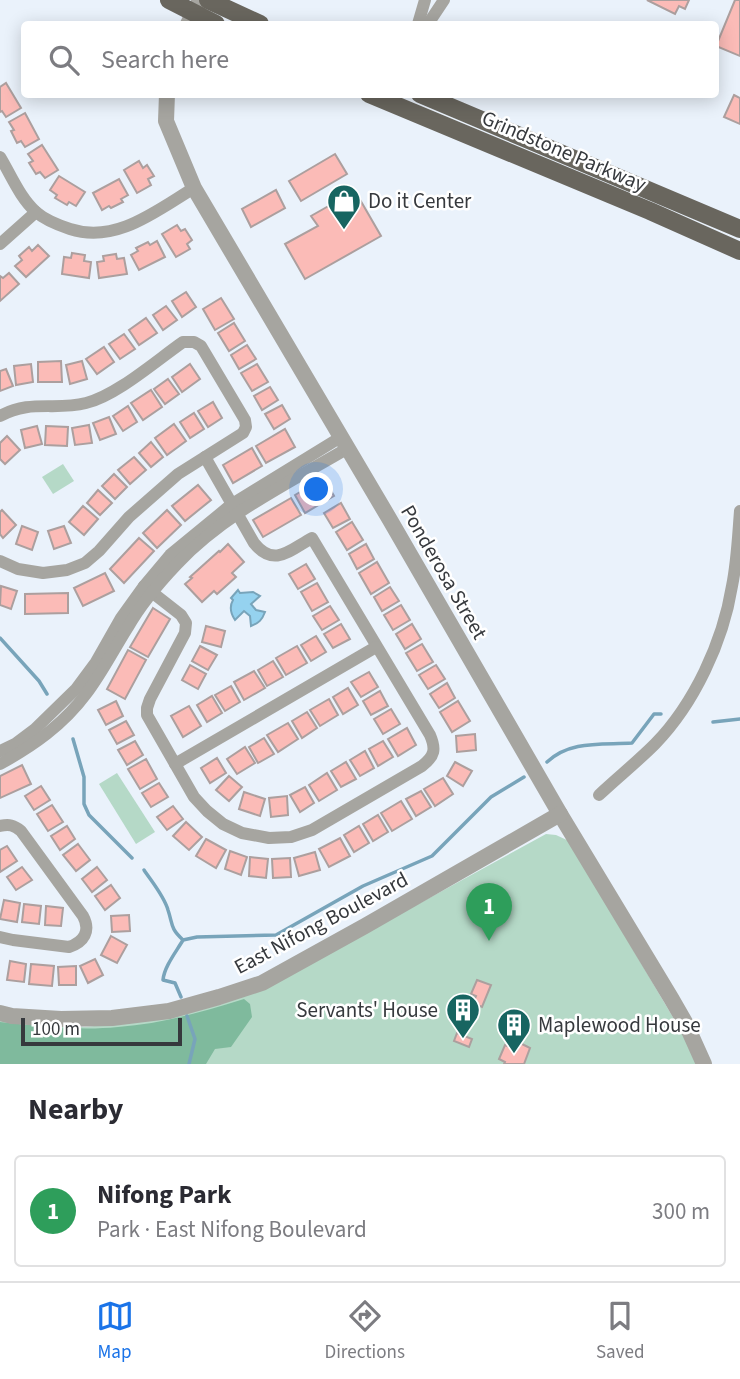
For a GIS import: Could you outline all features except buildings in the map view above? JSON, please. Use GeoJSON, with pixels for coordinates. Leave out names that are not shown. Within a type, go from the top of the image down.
{"type":"FeatureCollection","features":[{"type":"Feature","properties":{"kind":"main road"},"geometry":{"type":"LineString","coordinates":[[169,0],[210,21]]}},
{"type":"Feature","properties":{"kind":"main road"},"geometry":{"type":"LineString","coordinates":[[208,0],[254,21]]}},
{"type":"Feature","properties":{"kind":"main road","name":"Grindstone Parkway"},"geometry":{"type":"LineString","coordinates":[[389,98],[740,251]]}},
{"type":"Feature","properties":{"kind":"main road","name":"Grindstone Parkway"},"geometry":{"type":"LineString","coordinates":[[429,98],[740,229]]}},
{"type":"Feature","properties":{"kind":"main road"},"geometry":{"type":"LineString","coordinates":[[696,232],[715,232],[740,242]]}},
{"type":"Feature","properties":{"kind":"street"},"geometry":{"type":"LineString","coordinates":[[419,21],[425,0]]}},
{"type":"Feature","properties":{"kind":"street"},"geometry":{"type":"LineString","coordinates":[[430,21],[444,0]]}},
{"type":"Feature","properties":{"kind":"street","name":"Ponderosa Street"},"geometry":{"type":"LineString","coordinates":[[167,98],[166,121],[194,188],[560,814],[671,998],[704,1064]]}},
{"type":"Feature","properties":{"kind":"street"},"geometry":{"type":"LineString","coordinates":[[0,157],[23,197],[36,212],[58,225],[82,233],[100,234],[117,230],[194,188]]}},
{"type":"Feature","properties":{"kind":"street"},"geometry":{"type":"LineString","coordinates":[[0,244],[36,212]]}},
{"type":"Feature","properties":{"kind":"street"},"geometry":{"type":"LineString","coordinates":[[0,416],[27,406],[70,407],[88,403],[111,393],[183,342],[194,342],[201,346],[245,420],[246,427],[243,433],[178,474],[139,508],[85,563],[67,570],[43,573],[18,569],[0,561]]}},
{"type":"Feature","properties":{"kind":"street"},"geometry":{"type":"LineString","coordinates":[[0,751],[35,729],[76,689],[96,662],[121,618],[235,509],[345,443]]}},
{"type":"Feature","properties":{"kind":"street"},"geometry":{"type":"LineString","coordinates":[[148,590],[181,615],[186,623],[185,633],[147,708],[147,715],[194,797],[223,824],[242,833],[269,838],[291,837],[312,830],[430,760],[434,744],[430,735],[312,538],[279,556],[270,556],[260,551],[205,457]]}},
{"type":"Feature","properties":{"kind":"street"},"geometry":{"type":"LineString","coordinates":[[599,795],[655,743],[683,710],[701,678],[733,586],[740,511]]}},
{"type":"Feature","properties":{"kind":"street"},"geometry":{"type":"LineString","coordinates":[[0,764],[42,739],[85,696],[148,590]]}},
{"type":"Feature","properties":{"kind":"street"},"geometry":{"type":"LineString","coordinates":[[175,764],[376,647]]}},
{"type":"Feature","properties":{"kind":"street","name":"East Nifong Boulevard"},"geometry":{"type":"LineString","coordinates":[[0,1013],[12,1016],[112,1018],[169,1010],[262,983],[560,814]]}},
{"type":"Feature","properties":{"kind":"street"},"geometry":{"type":"LineString","coordinates":[[0,826],[9,825],[21,831],[83,916],[87,931],[83,939],[69,947],[0,937]]}},
{"type":"Feature","properties":{"kind":"green space"},"geometry":{"type":"Polygon","coordinates":[[[63,464],[74,481],[53,494],[42,477],[63,464]]]}},
{"type":"Feature","properties":{"kind":"green space"},"geometry":{"type":"Polygon","coordinates":[[[117,773],[155,832],[136,844],[99,784],[117,773]]]}},
{"type":"Feature","properties":{"kind":"green space"},"geometry":{"type":"Polygon","coordinates":[[[546,834],[569,841],[694,1053],[697,1064],[0,1064],[0,1020],[16,1025],[84,1027],[137,1022],[222,1004],[422,902],[546,834]]]}},
{"type":"Feature","properties":{"kind":"green space"},"geometry":{"type":"Polygon","coordinates":[[[244,999],[250,1004],[252,1017],[231,1047],[215,1049],[206,1064],[0,1064],[0,1022],[74,1028],[118,1027],[166,1020],[244,999]]]}},
{"type":"Feature","properties":{"kind":"water"},"geometry":{"type":"Polygon","coordinates":[[[238,590],[240,593],[253,592],[260,596],[251,604],[256,610],[265,612],[256,624],[251,626],[250,616],[244,611],[235,620],[232,615],[231,598],[238,590]]]}},
{"type":"Feature","properties":{"kind":"waterway"},"geometry":{"type":"LineString","coordinates":[[0,638],[39,681],[47,694]]}},
{"type":"Feature","properties":{"kind":"waterway"},"geometry":{"type":"LineString","coordinates":[[547,762],[576,747],[632,743],[654,714],[661,714]]}},
{"type":"Feature","properties":{"kind":"waterway"},"geometry":{"type":"LineString","coordinates":[[713,722],[740,719]]}},
{"type":"Feature","properties":{"kind":"waterway"},"geometry":{"type":"LineString","coordinates":[[73,739],[84,777],[84,804],[89,815],[132,858]]}},
{"type":"Feature","properties":{"kind":"waterway"},"geometry":{"type":"LineString","coordinates":[[181,997],[175,983],[163,980],[168,965],[183,940],[197,937],[276,935],[363,886],[432,856],[491,797],[524,777]]}},
{"type":"Feature","properties":{"kind":"waterway"},"geometry":{"type":"LineString","coordinates":[[144,870],[158,889],[174,929],[183,940]]}},
{"type":"Feature","properties":{"kind":"waterway"},"geometry":{"type":"LineString","coordinates":[[187,1016],[195,1039],[189,1064]]}},
{"type":"Feature","properties":{"kind":"place","name":"Do it Center"},"geometry":{"type":"Point","coordinates":[344,231]}},
{"type":"Feature","properties":{"kind":"place","name":"Nifong Park"},"geometry":{"type":"Point","coordinates":[489,941]}},
{"type":"Feature","properties":{"kind":"place","name":"Servants' House"},"geometry":{"type":"Point","coordinates":[463,1040]}},
{"type":"Feature","properties":{"kind":"place","name":"Maplewood House"},"geometry":{"type":"Point","coordinates":[514,1055]}}]}
